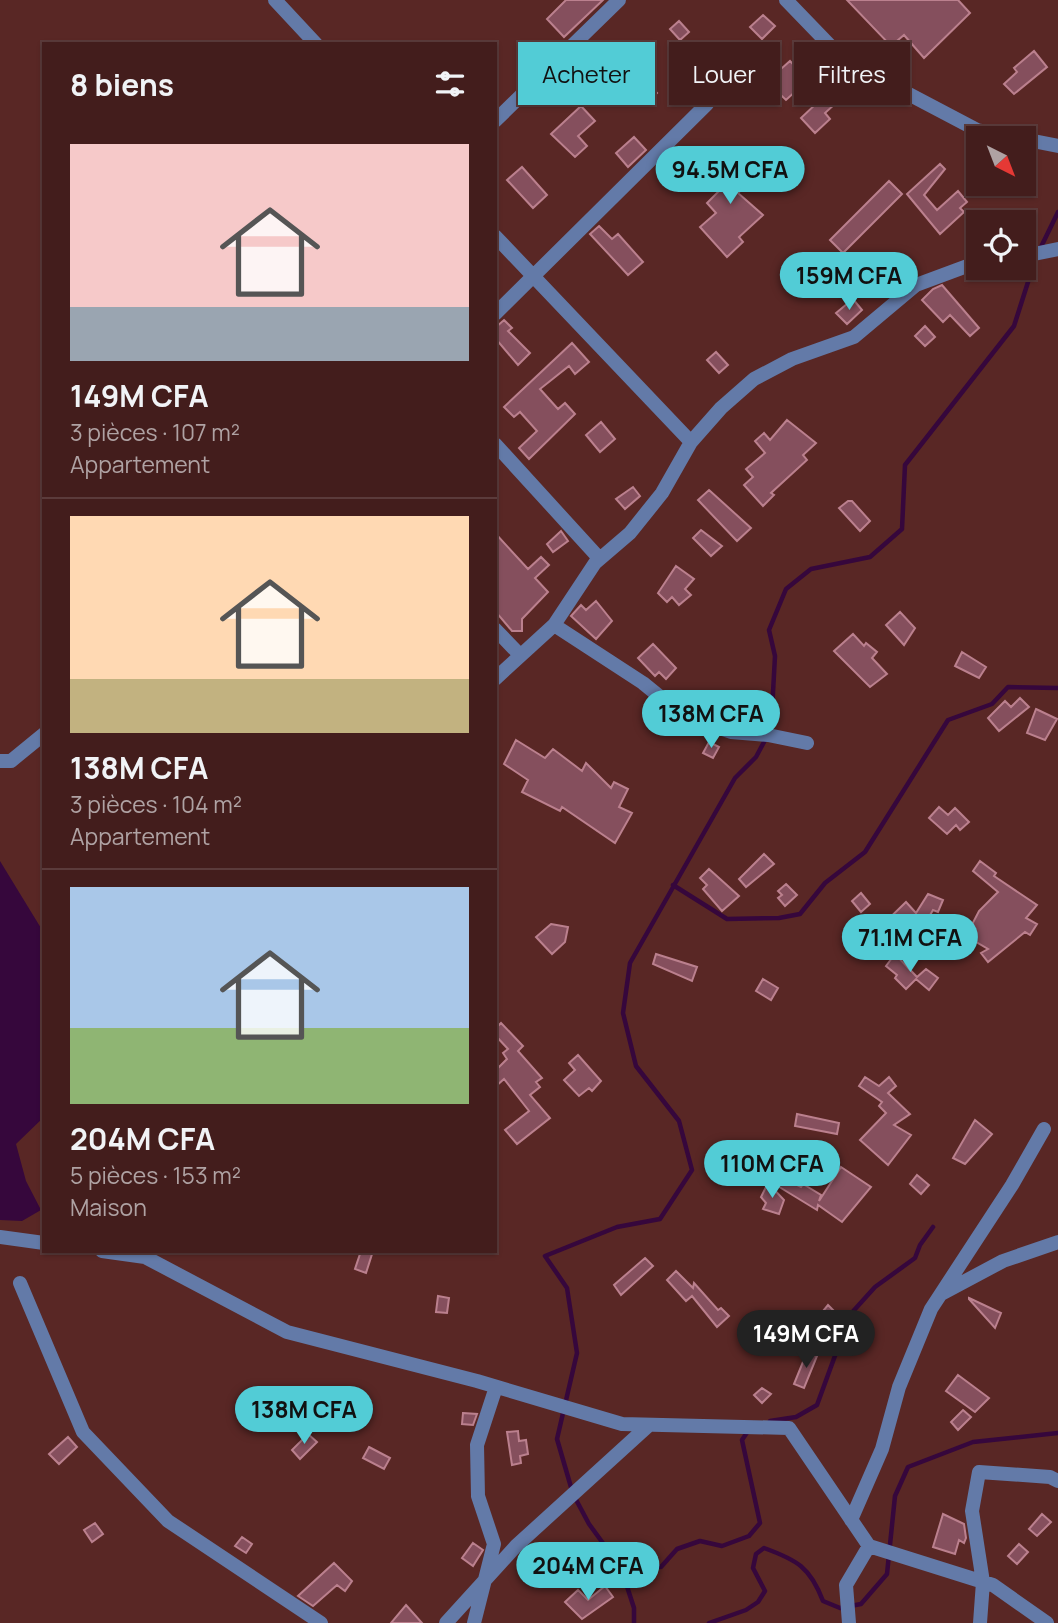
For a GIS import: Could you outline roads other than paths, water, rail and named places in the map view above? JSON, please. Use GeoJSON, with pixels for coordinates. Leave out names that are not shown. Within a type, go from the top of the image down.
{"type":"FeatureCollection","features":[{"type":"Feature","properties":{"kind":"street"},"geometry":{"type":"LineString","coordinates":[[275,0],[314,42]]}},
{"type":"Feature","properties":{"kind":"street"},"geometry":{"type":"LineString","coordinates":[[497,119],[619,0]]}},
{"type":"Feature","properties":{"kind":"street"},"geometry":{"type":"LineString","coordinates":[[786,0],[844,60],[977,130],[1058,146]]}},
{"type":"Feature","properties":{"kind":"street"},"geometry":{"type":"LineString","coordinates":[[497,312],[706,105]]}},
{"type":"Feature","properties":{"kind":"street"},"geometry":{"type":"LineString","coordinates":[[497,238],[691,442]]}},
{"type":"Feature","properties":{"kind":"street"},"geometry":{"type":"LineString","coordinates":[[1036,254],[1058,249]]}},
{"type":"Feature","properties":{"kind":"street"},"geometry":{"type":"LineString","coordinates":[[497,677],[554,625],[599,558],[630,533],[662,493],[691,442],[721,408],[754,379],[792,359],[854,337],[916,285],[966,266]]}},
{"type":"Feature","properties":{"kind":"street"},"geometry":{"type":"LineString","coordinates":[[497,446],[599,558]]}},
{"type":"Feature","properties":{"kind":"street"},"geometry":{"type":"LineString","coordinates":[[554,625],[643,682],[681,713],[731,732],[768,735],[807,743]]}},
{"type":"Feature","properties":{"kind":"street"},"geometry":{"type":"LineString","coordinates":[[497,631],[520,654]]}},
{"type":"Feature","properties":{"kind":"street"},"geometry":{"type":"LineString","coordinates":[[0,761],[11,761],[42,736]]}},
{"type":"Feature","properties":{"kind":"street"},"geometry":{"type":"LineString","coordinates":[[851,1520],[882,1449],[899,1387],[940,1295],[1012,1185],[1044,1129]]}},
{"type":"Feature","properties":{"kind":"street"},"geometry":{"type":"LineString","coordinates":[[0,1237],[42,1243]]}},
{"type":"Feature","properties":{"kind":"street"},"geometry":{"type":"LineString","coordinates":[[940,1295],[1003,1261],[1058,1242]]}},
{"type":"Feature","properties":{"kind":"street"},"geometry":{"type":"LineString","coordinates":[[146,1254],[287,1332],[496,1387],[622,1424],[789,1428],[869,1546],[993,1585],[1047,1623]]}},
{"type":"Feature","properties":{"kind":"street"},"geometry":{"type":"LineString","coordinates":[[20,1283],[83,1432],[168,1521],[321,1623]]}},
{"type":"Feature","properties":{"kind":"street"},"geometry":{"type":"LineString","coordinates":[[474,1623],[482,1581],[494,1544],[478,1496],[477,1445],[496,1387]]}},
{"type":"Feature","properties":{"kind":"street"},"geometry":{"type":"LineString","coordinates":[[446,1623],[482,1581],[534,1529],[649,1425]]}},
{"type":"Feature","properties":{"kind":"street"},"geometry":{"type":"LineString","coordinates":[[979,1623],[983,1582],[972,1511],[979,1472],[1050,1477],[1058,1481]]}},
{"type":"Feature","properties":{"kind":"street"},"geometry":{"type":"LineString","coordinates":[[849,1623],[846,1585],[869,1546]]}},
{"type":"Feature","properties":{"kind":"waterway"},"geometry":{"type":"LineString","coordinates":[[1040,249],[1058,212]]}},
{"type":"Feature","properties":{"kind":"waterway"},"geometry":{"type":"LineString","coordinates":[[634,1623],[634,1608],[621,1568],[589,1524],[573,1494],[557,1439],[577,1353],[567,1288],[545,1256],[617,1227],[660,1219],[692,1170],[679,1121],[636,1066],[623,1013],[630,963],[735,778],[756,757],[771,729],[775,656],[769,630],[786,589],[811,569],[870,557],[902,529],[905,465],[1014,326],[1029,280]]}},
{"type":"Feature","properties":{"kind":"waterway"},"geometry":{"type":"LineString","coordinates":[[673,885],[727,919],[779,918],[800,914],[825,883],[865,852],[948,720],[992,704],[1008,687],[1058,688]]}},
{"type":"Feature","properties":{"kind":"waterway"},"geometry":{"type":"LineString","coordinates":[[770,1421],[796,1417],[817,1405],[836,1353],[834,1343],[847,1318],[875,1287],[915,1258],[920,1245],[933,1227]]}},
{"type":"Feature","properties":{"kind":"waterway"},"geometry":{"type":"LineString","coordinates":[[616,1562],[632,1558],[646,1565],[661,1567],[677,1549],[700,1541],[722,1546],[749,1536],[760,1523],[742,1440],[748,1431]]}},
{"type":"Feature","properties":{"kind":"waterway"},"geometry":{"type":"LineString","coordinates":[[709,1623],[746,1610],[758,1602],[765,1591],[753,1568],[756,1554],[764,1548],[801,1566],[813,1580],[823,1601],[840,1608],[861,1604],[887,1574],[895,1496],[908,1467],[973,1442],[1058,1433]]}}]}
